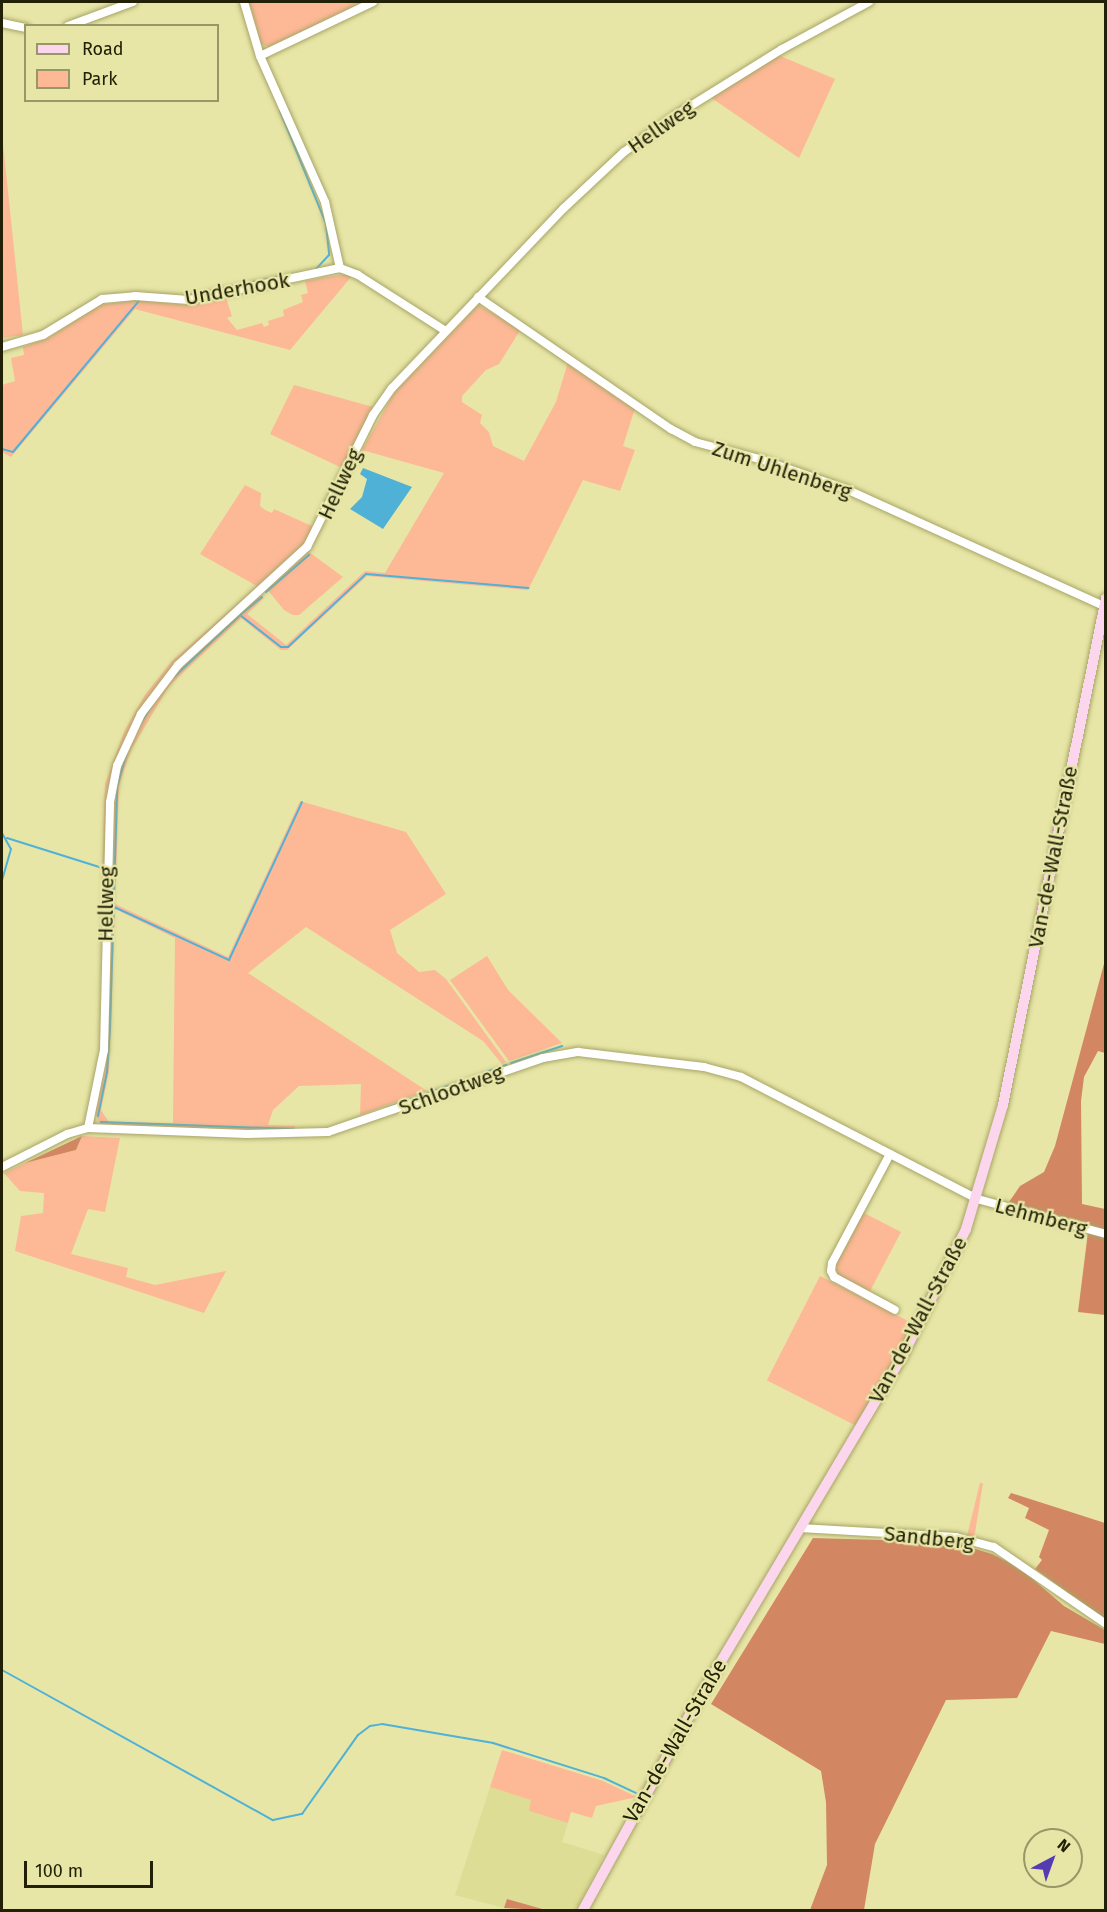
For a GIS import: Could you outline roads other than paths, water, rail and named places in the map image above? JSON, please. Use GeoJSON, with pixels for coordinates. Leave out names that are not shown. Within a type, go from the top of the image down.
{"type":"FeatureCollection","features":[{"type":"Feature","properties":{"kind":"main road","name":"Van-de-Wall-Straße"},"geometry":{"type":"LineString","coordinates":[[583,1911],[660,1766],[929,1308],[977,1199],[1004,1105],[1105,604]]}},
{"type":"Feature","properties":{"kind":"street"},"geometry":{"type":"LineString","coordinates":[[73,24],[133,2]]}},
{"type":"Feature","properties":{"kind":"street"},"geometry":{"type":"LineString","coordinates":[[244,2],[260,56],[326,202],[340,268],[358,275],[444,330]]}},
{"type":"Feature","properties":{"kind":"street"},"geometry":{"type":"LineString","coordinates":[[260,56],[373,2]]}},
{"type":"Feature","properties":{"kind":"street","name":"Hellweg"},"geometry":{"type":"LineString","coordinates":[[88,1128],[104,1050],[110,802],[124,747],[141,714],[178,665],[307,547],[373,415],[392,388],[444,330],[563,209],[624,152],[731,80],[870,2]]}},
{"type":"Feature","properties":{"kind":"street"},"geometry":{"type":"LineString","coordinates":[[2,23],[24,28]]}},
{"type":"Feature","properties":{"kind":"street","name":"Underhook"},"geometry":{"type":"LineString","coordinates":[[2,347],[43,335],[102,300],[135,296],[189,300],[340,268]]}},
{"type":"Feature","properties":{"kind":"street","name":"Zum Uhlenberg"},"geometry":{"type":"LineString","coordinates":[[478,297],[671,429],[695,442],[763,460],[846,489],[1105,604]]}},
{"type":"Feature","properties":{"kind":"street","name":"Schlootweg"},"geometry":{"type":"LineString","coordinates":[[2,1167],[67,1134],[88,1128],[236,1134],[328,1132],[543,1058],[578,1052],[704,1067],[741,1077],[977,1199]]}},
{"type":"Feature","properties":{"kind":"street"},"geometry":{"type":"LineString","coordinates":[[890,1154],[832,1263],[831,1271],[834,1277],[895,1310]]}},
{"type":"Feature","properties":{"kind":"street","name":"Lehmberg"},"geometry":{"type":"LineString","coordinates":[[977,1199],[1106,1234]]}},
{"type":"Feature","properties":{"kind":"street","name":"Sandberg"},"geometry":{"type":"LineString","coordinates":[[800,1528],[956,1537],[994,1547],[1106,1624]]}},
{"type":"Feature","properties":{"kind":"water"},"geometry":{"type":"Polygon","coordinates":[[[363,468],[412,487],[383,529],[350,509],[362,497],[367,479],[360,474],[363,468]]]}},
{"type":"Feature","properties":{"kind":"waterway"},"geometry":{"type":"LineString","coordinates":[[280,111],[326,224],[329,255],[315,270]]}},
{"type":"Feature","properties":{"kind":"waterway"},"geometry":{"type":"LineString","coordinates":[[183,296],[283,276]]}},
{"type":"Feature","properties":{"kind":"waterway"},"geometry":{"type":"LineString","coordinates":[[2,449],[13,452],[139,301]]}},
{"type":"Feature","properties":{"kind":"waterway"},"geometry":{"type":"LineString","coordinates":[[266,592],[309,555]]}},
{"type":"Feature","properties":{"kind":"waterway"},"geometry":{"type":"LineString","coordinates":[[174,677],[240,615],[281,647],[288,647],[366,574],[528,588]]}},
{"type":"Feature","properties":{"kind":"waterway"},"geometry":{"type":"LineString","coordinates":[[241,614],[262,597]]}},
{"type":"Feature","properties":{"kind":"waterway"},"geometry":{"type":"LineString","coordinates":[[139,726],[152,705]]}},
{"type":"Feature","properties":{"kind":"waterway"},"geometry":{"type":"LineString","coordinates":[[98,1116],[107,1072],[110,1028],[117,787],[127,753]]}},
{"type":"Feature","properties":{"kind":"waterway"},"geometry":{"type":"LineString","coordinates":[[112,906],[229,960],[302,802]]}},
{"type":"Feature","properties":{"kind":"waterway"},"geometry":{"type":"LineString","coordinates":[[2,833],[11,849],[2,880]]}},
{"type":"Feature","properties":{"kind":"waterway"},"geometry":{"type":"LineString","coordinates":[[7,838],[102,868]]}},
{"type":"Feature","properties":{"kind":"waterway"},"geometry":{"type":"LineString","coordinates":[[511,1063],[562,1046]]}},
{"type":"Feature","properties":{"kind":"waterway"},"geometry":{"type":"LineString","coordinates":[[387,1108],[506,1065]]}},
{"type":"Feature","properties":{"kind":"waterway"},"geometry":{"type":"LineString","coordinates":[[101,1122],[294,1129]]}},
{"type":"Feature","properties":{"kind":"waterway"},"geometry":{"type":"LineString","coordinates":[[2,1670],[273,1820],[302,1814],[358,1735],[370,1726],[382,1724],[493,1743],[604,1778],[636,1793]]}}]}
